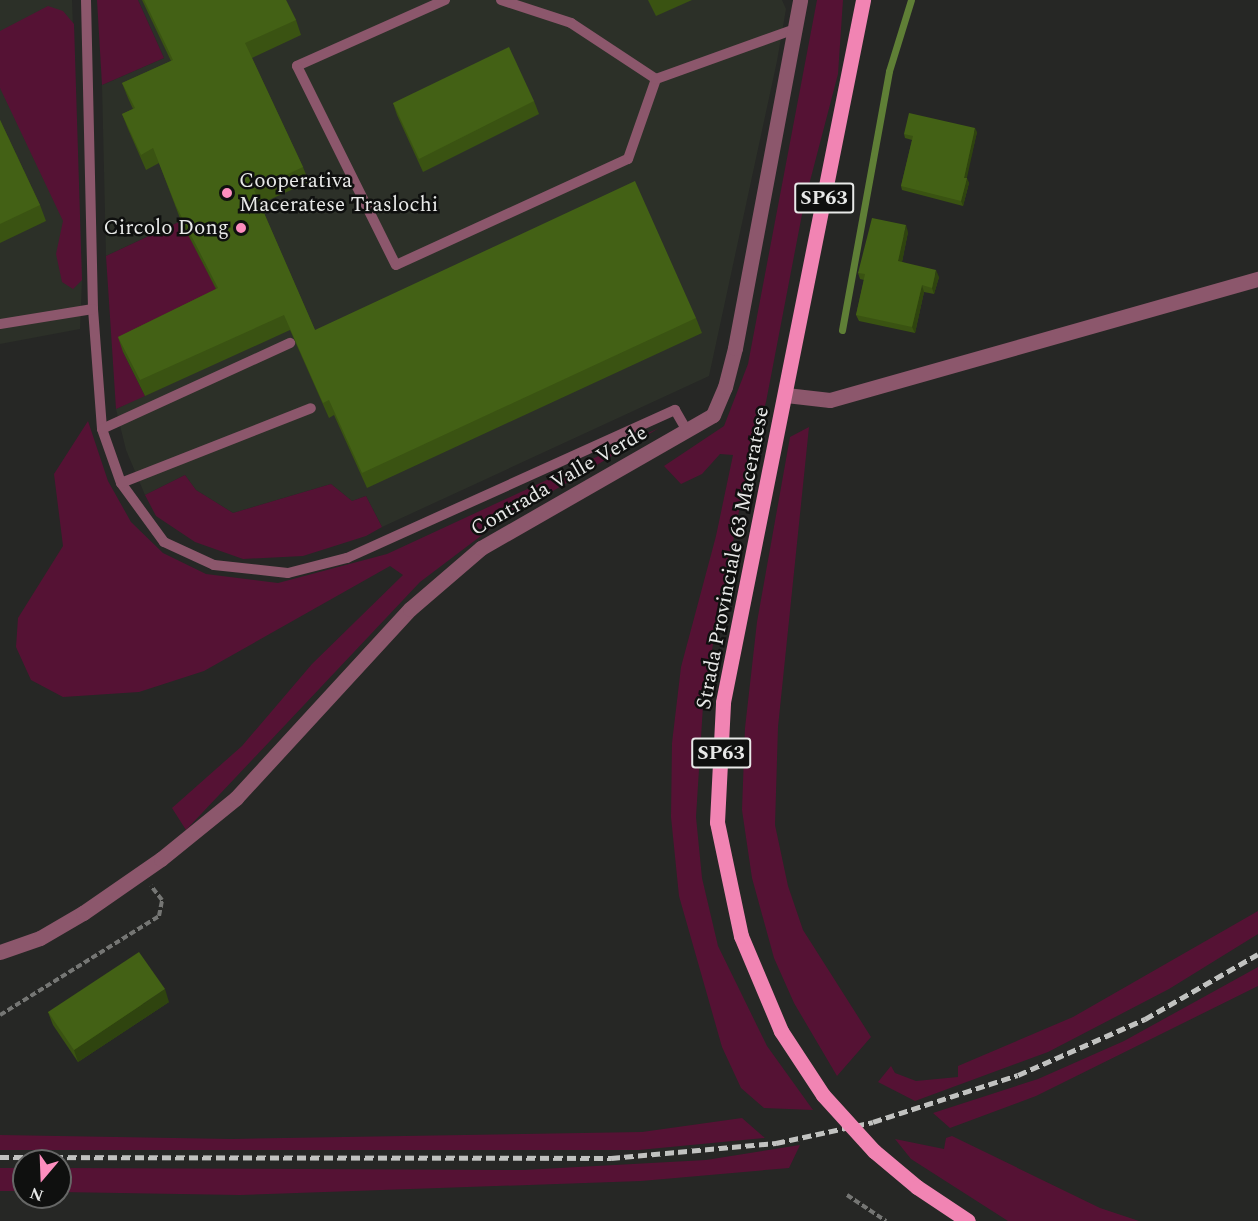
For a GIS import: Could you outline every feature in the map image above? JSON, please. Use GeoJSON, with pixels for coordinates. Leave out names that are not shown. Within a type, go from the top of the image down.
{"type":"FeatureCollection","features":[{"type":"Feature","properties":{"kind":"main road","name":"Strada Provinciale 63 Maceratese"},"geometry":{"type":"LineString","coordinates":[[863,0],[723,702],[717,822],[741,936],[781,1031],[823,1095],[874,1151],[917,1187],[968,1221]]}},
{"type":"Feature","properties":{"kind":"street","name":"Contrada Valle Verde"},"geometry":{"type":"LineString","coordinates":[[0,952],[40,938],[141,873],[236,798],[410,609],[452,571],[512,528],[713,415],[725,387],[800,0]]}},
{"type":"Feature","properties":{"kind":"street"},"geometry":{"type":"LineString","coordinates":[[786,395],[831,400],[1258,279]]}},
{"type":"Feature","properties":{"kind":"lane"},"geometry":{"type":"LineString","coordinates":[[86,0],[93,309],[102,429],[121,483],[164,542],[214,565],[288,573],[347,558],[675,410],[687,431]]}},
{"type":"Feature","properties":{"kind":"lane"},"geometry":{"type":"LineString","coordinates":[[445,0],[297,66],[396,265],[628,159],[656,79]]}},
{"type":"Feature","properties":{"kind":"lane"},"geometry":{"type":"LineString","coordinates":[[501,0],[570,24],[656,79]]}},
{"type":"Feature","properties":{"kind":"lane"},"geometry":{"type":"LineString","coordinates":[[656,79],[795,29]]}},
{"type":"Feature","properties":{"kind":"lane"},"geometry":{"type":"LineString","coordinates":[[0,324],[93,309]]}},
{"type":"Feature","properties":{"kind":"lane"},"geometry":{"type":"LineString","coordinates":[[102,429],[290,343]]}},
{"type":"Feature","properties":{"kind":"lane"},"geometry":{"type":"LineString","coordinates":[[121,483],[311,408]]}},
{"type":"Feature","properties":{"kind":"path"},"geometry":{"type":"LineString","coordinates":[[0,1015],[159,916],[162,900],[141,873]]}},
{"type":"Feature","properties":{"kind":"path"},"geometry":{"type":"LineString","coordinates":[[846,1195],[886,1221]]}},
{"type":"Feature","properties":{"kind":"shaded area"},"geometry":{"type":"Polygon","coordinates":[[[0,0],[72,0],[82,280],[80,329],[0,344],[0,0]]]}},
{"type":"Feature","properties":{"kind":"shaded area"},"geometry":{"type":"Polygon","coordinates":[[[97,0],[138,0],[164,58],[102,85],[97,0]]]}},
{"type":"Feature","properties":{"kind":"shaded area"},"geometry":{"type":"Polygon","coordinates":[[[138,0],[782,0],[786,9],[777,61],[709,376],[382,527],[366,496],[352,501],[331,484],[233,513],[196,490],[185,475],[145,495],[126,450],[116,409],[145,395],[123,352],[181,221],[106,256],[102,85],[164,58],[138,0]]]}},
{"type":"Feature","properties":{"kind":"shaded area"},"geometry":{"type":"Polygon","coordinates":[[[817,0],[843,0],[838,74],[804,204],[766,402],[749,460],[713,644],[703,706],[696,817],[702,878],[718,946],[767,1046],[813,1110],[764,1108],[741,1088],[722,1047],[679,896],[671,817],[672,743],[681,667],[716,536],[733,455],[720,454],[702,474],[681,484],[664,466],[724,426],[748,364],[817,0]]]}},
{"type":"Feature","properties":{"kind":"shaded area"},"geometry":{"type":"Polygon","coordinates":[[[48,6],[63,11],[74,24],[82,280],[73,289],[62,282],[56,254],[63,221],[0,88],[0,31],[48,6]]]}},
{"type":"Feature","properties":{"kind":"shaded area"},"geometry":{"type":"Polygon","coordinates":[[[181,221],[224,303],[123,352],[145,396],[116,409],[106,256],[181,221]]]}},
{"type":"Feature","properties":{"kind":"shaded area"},"geometry":{"type":"Polygon","coordinates":[[[88,421],[108,481],[131,522],[163,553],[206,574],[278,583],[387,554],[659,428],[494,526],[420,582],[186,830],[172,808],[242,746],[312,664],[403,575],[390,566],[204,671],[139,692],[63,697],[31,680],[16,647],[18,618],[63,546],[54,474],[88,421]]]}},
{"type":"Feature","properties":{"kind":"shaded area"},"geometry":{"type":"Polygon","coordinates":[[[809,427],[778,727],[775,825],[788,886],[803,930],[871,1037],[837,1076],[794,1003],[774,958],[752,878],[742,810],[745,728],[757,622],[790,437],[809,427]]]}},
{"type":"Feature","properties":{"kind":"shaded area"},"geometry":{"type":"Polygon","coordinates":[[[185,475],[196,490],[233,513],[331,484],[352,501],[366,496],[382,527],[366,536],[303,556],[243,559],[195,542],[156,516],[145,495],[185,475]]]}},
{"type":"Feature","properties":{"kind":"shaded area"},"geometry":{"type":"Polygon","coordinates":[[[1258,911],[1258,934],[1169,989],[1048,1052],[915,1101],[878,1082],[891,1066],[895,1073],[916,1081],[958,1077],[958,1066],[1073,1017],[1258,911]]]}},
{"type":"Feature","properties":{"kind":"shaded area"},"geometry":{"type":"Polygon","coordinates":[[[1258,967],[1258,986],[1036,1096],[950,1128],[933,1113],[1038,1079],[1124,1041],[1258,967]]]}},
{"type":"Feature","properties":{"kind":"shaded area"},"geometry":{"type":"Polygon","coordinates":[[[742,1118],[765,1138],[639,1150],[0,1150],[0,1135],[232,1139],[642,1132],[742,1118]]]}},
{"type":"Feature","properties":{"kind":"shaded area"},"geometry":{"type":"Polygon","coordinates":[[[952,1136],[1100,1208],[1139,1221],[1008,1221],[911,1159],[895,1139],[944,1149],[946,1138],[952,1136]]]}},
{"type":"Feature","properties":{"kind":"shaded area"},"geometry":{"type":"Polygon","coordinates":[[[800,1145],[789,1168],[641,1181],[240,1195],[72,1192],[72,1168],[523,1170],[706,1160],[800,1145]]]}},
{"type":"Feature","properties":{"kind":"shaded area"},"geometry":{"type":"Polygon","coordinates":[[[0,1168],[12,1168],[12,1191],[0,1191],[0,1168]]]}},
{"type":"Feature","properties":{"kind":"building"},"geometry":{"type":"Polygon","coordinates":[[[144,0],[286,0],[296,20],[245,43],[303,167],[254,190],[315,330],[635,181],[696,318],[362,473],[329,400],[323,403],[284,315],[140,380],[118,337],[218,288],[176,206],[153,148],[141,155],[122,114],[135,108],[122,83],[173,60],[144,0]]]}},
{"type":"Feature","properties":{"kind":"building"},"geometry":{"type":"Polygon","coordinates":[[[509,47],[534,101],[419,159],[393,103],[509,47]]]}},
{"type":"Feature","properties":{"kind":"building"},"geometry":{"type":"Polygon","coordinates":[[[909,113],[975,128],[961,201],[901,186],[913,136],[904,134],[909,113]]]}},
{"type":"Feature","properties":{"kind":"building"},"geometry":{"type":"Polygon","coordinates":[[[0,120],[40,205],[0,224],[0,120]]]}},
{"type":"Feature","properties":{"kind":"building"},"geometry":{"type":"Polygon","coordinates":[[[872,218],[906,225],[898,261],[936,270],[932,288],[922,285],[912,327],[856,315],[865,274],[858,273],[872,218]]]}},
{"type":"Feature","properties":{"kind":"building"},"geometry":{"type":"Polygon","coordinates":[[[139,952],[165,989],[74,1050],[48,1012],[139,952]]]}},
{"type":"Feature","properties":{"kind":"waterway"},"geometry":{"type":"LineString","coordinates":[[842,330],[889,71],[911,0]]}},
{"type":"Feature","properties":{"kind":"railway"},"geometry":{"type":"LineString","coordinates":[[0,1157],[611,1158],[776,1143],[873,1122],[1018,1075],[1145,1019],[1258,954]]}},
{"type":"Feature","properties":{"kind":"place","name":"Cooperativa Maceratese Traslochi"},"geometry":{"type":"Point","coordinates":[227,193]}},
{"type":"Feature","properties":{"kind":"place","name":"Circolo Dong"},"geometry":{"type":"Point","coordinates":[241,228]}}]}
